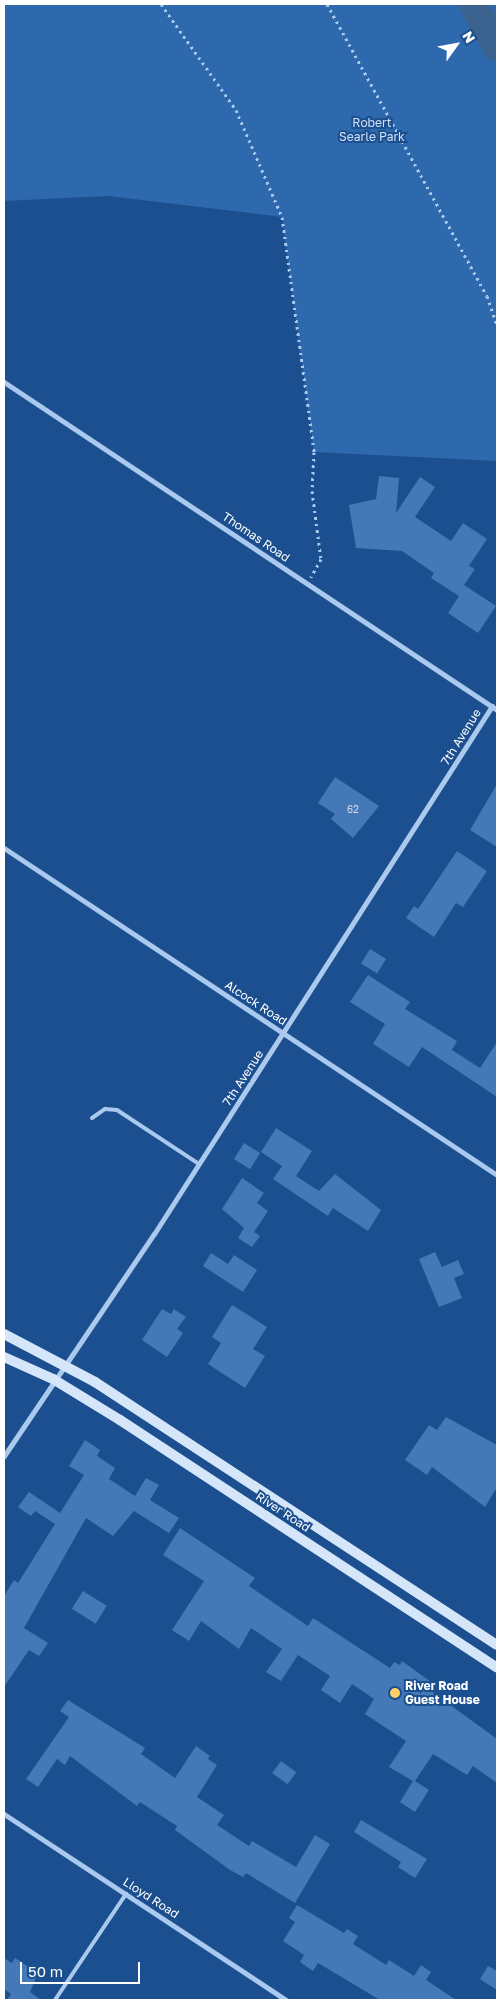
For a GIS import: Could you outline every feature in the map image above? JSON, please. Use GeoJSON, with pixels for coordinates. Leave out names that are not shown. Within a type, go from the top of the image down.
{"type":"FeatureCollection","features":[{"type":"Feature","properties":{"kind":"main road","name":"River Road"},"geometry":{"type":"LineString","coordinates":[[4,1333],[68,1366],[302,1516],[497,1646]]}},
{"type":"Feature","properties":{"kind":"main road","name":"River Road"},"geometry":{"type":"LineString","coordinates":[[4,1357],[53,1379],[292,1532],[497,1668]]}},
{"type":"Feature","properties":{"kind":"main road"},"geometry":{"type":"LineString","coordinates":[[292,1532],[302,1516]]}},
{"type":"Feature","properties":{"kind":"main road"},"geometry":{"type":"LineString","coordinates":[[465,1647],[476,1631]]}},
{"type":"Feature","properties":{"kind":"street","name":"Thomas Road"},"geometry":{"type":"LineString","coordinates":[[4,382],[497,710]]}},
{"type":"Feature","properties":{"kind":"street","name":"7th Avenue"},"geometry":{"type":"LineString","coordinates":[[4,1456],[53,1379],[68,1366],[284,1034],[492,706]]}},
{"type":"Feature","properties":{"kind":"street","name":"Alcock Road"},"geometry":{"type":"LineString","coordinates":[[4,848],[497,1175]]}},
{"type":"Feature","properties":{"kind":"street","name":"Lloyd Road"},"geometry":{"type":"LineString","coordinates":[[4,1814],[286,2000]]}},
{"type":"Feature","properties":{"kind":"lane"},"geometry":{"type":"LineString","coordinates":[[92,1118],[105,1110],[117,1110],[199,1164]]}},
{"type":"Feature","properties":{"kind":"lane"},"geometry":{"type":"LineString","coordinates":[[54,2000],[126,1894]]}},
{"type":"Feature","properties":{"kind":"path"},"geometry":{"type":"LineString","coordinates":[[161,4],[236,110],[282,218],[314,452],[312,491],[321,559],[307,584]]}},
{"type":"Feature","properties":{"kind":"path"},"geometry":{"type":"LineString","coordinates":[[327,4],[487,296],[497,325]]}},
{"type":"Feature","properties":{"kind":"green space","name":"Robert Searle Park"},"geometry":{"type":"Polygon","coordinates":[[[4,4],[497,4],[497,461],[314,452],[282,217],[108,196],[4,201],[4,4]]]}},
{"type":"Feature","properties":{"kind":"building"},"geometry":{"type":"Polygon","coordinates":[[[379,476],[399,478],[396,513],[420,477],[435,487],[415,517],[451,541],[463,523],[487,539],[469,566],[475,569],[464,585],[496,606],[478,633],[448,613],[459,596],[431,578],[434,573],[402,551],[356,548],[349,505],[376,499],[379,476]]]}},
{"type":"Feature","properties":{"kind":"building"},"geometry":{"type":"Polygon","coordinates":[[[335,777],[379,806],[353,838],[331,819],[335,814],[318,803],[335,777]]]}},
{"type":"Feature","properties":{"kind":"building"},"geometry":{"type":"Polygon","coordinates":[[[497,784],[497,847],[470,830],[497,784]]]}},
{"type":"Feature","properties":{"kind":"building"},"geometry":{"type":"Polygon","coordinates":[[[457,851],[487,871],[463,907],[456,903],[434,937],[406,918],[414,906],[418,909],[457,851]]]}},
{"type":"Feature","properties":{"kind":"building"},"geometry":{"type":"Polygon","coordinates":[[[370,949],[386,959],[377,973],[361,963],[370,949]]]}},
{"type":"Feature","properties":{"kind":"building"},"geometry":{"type":"Polygon","coordinates":[[[368,975],[410,1002],[405,1009],[457,1041],[452,1050],[480,1068],[497,1042],[497,1097],[422,1047],[409,1067],[373,1044],[385,1024],[350,1002],[368,975]]]}},
{"type":"Feature","properties":{"kind":"building"},"geometry":{"type":"Polygon","coordinates":[[[276,1128],[312,1151],[296,1176],[319,1191],[335,1174],[381,1210],[368,1231],[333,1208],[328,1216],[273,1179],[282,1166],[261,1152],[276,1128]]]}},
{"type":"Feature","properties":{"kind":"building"},"geometry":{"type":"Polygon","coordinates":[[[244,1143],[260,1153],[250,1169],[234,1159],[244,1143]]]}},
{"type":"Feature","properties":{"kind":"building"},"geometry":{"type":"Polygon","coordinates":[[[242,1178],[264,1193],[257,1203],[268,1211],[254,1232],[260,1236],[252,1247],[238,1238],[244,1228],[222,1209],[242,1178]]]}},
{"type":"Feature","properties":{"kind":"building"},"geometry":{"type":"Polygon","coordinates":[[[435,1252],[442,1267],[458,1260],[464,1274],[454,1278],[462,1298],[439,1307],[419,1259],[435,1252]]]}},
{"type":"Feature","properties":{"kind":"building"},"geometry":{"type":"Polygon","coordinates":[[[211,1253],[228,1264],[234,1255],[257,1270],[243,1292],[203,1266],[211,1253]]]}},
{"type":"Feature","properties":{"kind":"building"},"geometry":{"type":"Polygon","coordinates":[[[232,1305],[267,1327],[253,1349],[265,1356],[245,1388],[208,1364],[221,1343],[212,1337],[232,1305]]]}},
{"type":"Feature","properties":{"kind":"building"},"geometry":{"type":"Polygon","coordinates":[[[162,1309],[171,1314],[174,1309],[186,1317],[177,1329],[183,1333],[167,1357],[142,1340],[162,1309]]]}},
{"type":"Feature","properties":{"kind":"building"},"geometry":{"type":"Polygon","coordinates":[[[446,1417],[497,1445],[497,1487],[485,1507],[432,1467],[427,1475],[405,1460],[429,1425],[437,1430],[446,1417]]]}},
{"type":"Feature","properties":{"kind":"building"},"geometry":{"type":"Polygon","coordinates":[[[85,1440],[100,1450],[97,1456],[115,1468],[109,1479],[135,1496],[146,1478],[159,1485],[150,1500],[179,1518],[169,1533],[134,1511],[113,1536],[86,1518],[24,1628],[48,1643],[39,1656],[29,1650],[4,1687],[4,1596],[14,1580],[18,1583],[55,1524],[35,1511],[31,1516],[18,1507],[29,1492],[60,1513],[84,1475],[69,1466],[85,1440]]]}},
{"type":"Feature","properties":{"kind":"building"},"geometry":{"type":"Polygon","coordinates":[[[180,1528],[255,1578],[249,1586],[308,1626],[313,1618],[390,1668],[394,1662],[400,1665],[402,1661],[431,1682],[427,1688],[497,1739],[497,1783],[473,1766],[467,1775],[433,1754],[415,1781],[429,1790],[415,1812],[400,1802],[413,1781],[389,1767],[406,1741],[365,1714],[374,1699],[352,1684],[340,1703],[321,1690],[330,1676],[298,1655],[281,1681],[266,1672],[282,1649],[251,1628],[239,1649],[201,1621],[189,1641],[172,1630],[204,1581],[163,1555],[180,1528]]]}},
{"type":"Feature","properties":{"kind":"building"},"geometry":{"type":"Polygon","coordinates":[[[83,1591],[107,1606],[96,1624],[72,1609],[83,1591]]]}},
{"type":"Feature","properties":{"kind":"building"},"geometry":{"type":"Polygon","coordinates":[[[68,1700],[145,1748],[141,1754],[175,1778],[196,1746],[210,1756],[208,1759],[217,1765],[197,1797],[224,1815],[217,1825],[249,1846],[252,1841],[296,1867],[315,1835],[330,1844],[295,1903],[246,1873],[243,1877],[230,1870],[175,1830],[177,1826],[140,1802],[137,1806],[70,1756],[65,1765],[57,1759],[38,1787],[26,1779],[69,1717],[60,1711],[68,1700]]]}},
{"type":"Feature","properties":{"kind":"building"},"geometry":{"type":"Polygon","coordinates":[[[281,1761],[296,1772],[288,1784],[272,1773],[281,1761]]]}},
{"type":"Feature","properties":{"kind":"building"},"geometry":{"type":"Polygon","coordinates":[[[361,1820],[427,1859],[415,1878],[398,1867],[401,1862],[354,1832],[361,1820]]]}},
{"type":"Feature","properties":{"kind":"building"},"geometry":{"type":"Polygon","coordinates":[[[297,1905],[344,1933],[347,1929],[358,1936],[353,1944],[386,1965],[389,1960],[414,1976],[421,1965],[431,1972],[426,1980],[456,2000],[380,2000],[318,1963],[313,1971],[300,1962],[304,1955],[283,1941],[295,1922],[289,1918],[297,1905]]]}},
{"type":"Feature","properties":{"kind":"building"},"geometry":{"type":"Polygon","coordinates":[[[4,1958],[12,1963],[15,1958],[38,1973],[30,1992],[41,2000],[7,2000],[11,1994],[4,1989],[4,1958]]]}},
{"type":"Feature","properties":{"kind":"building"},"geometry":{"type":"Polygon","coordinates":[[[488,1966],[497,1971],[497,1990],[480,1979],[488,1966]]]}},
{"type":"Feature","properties":{"kind":"waterway"},"geometry":{"type":"LineString","coordinates":[[473,4],[497,47]]}},
{"type":"Feature","properties":{"kind":"place","name":"River Road Guest House"},"geometry":{"type":"Point","coordinates":[395,1693]}}]}
